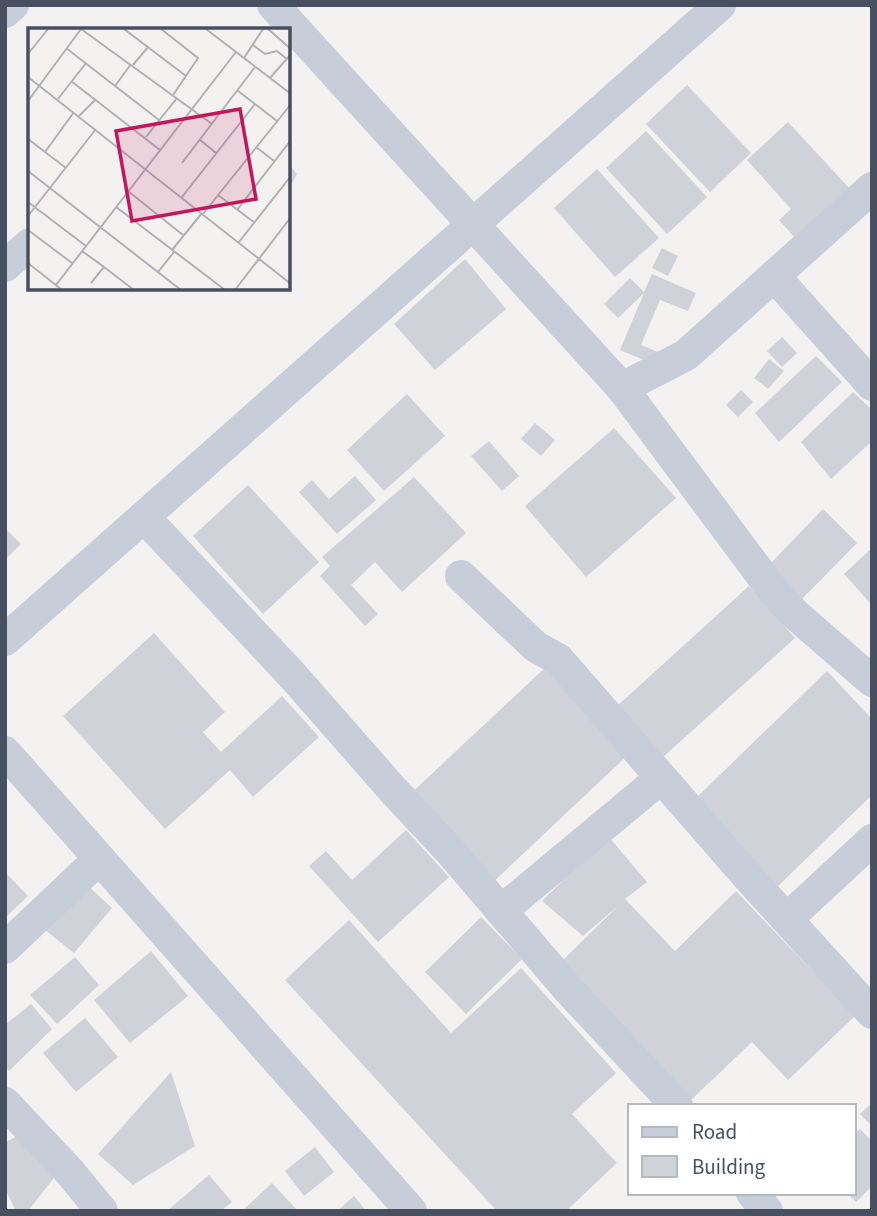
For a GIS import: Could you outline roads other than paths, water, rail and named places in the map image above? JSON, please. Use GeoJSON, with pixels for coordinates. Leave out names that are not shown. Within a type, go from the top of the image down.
{"type":"FeatureCollection","features":[{"type":"Feature","properties":{"kind":"street"},"geometry":{"type":"LineString","coordinates":[[5,12],[13,5]]}},
{"type":"Feature","properties":{"kind":"street"},"geometry":{"type":"LineString","coordinates":[[5,640],[720,5]]}},
{"type":"Feature","properties":{"kind":"street"},"geometry":{"type":"LineString","coordinates":[[290,32],[474,225],[622,388],[774,592],[796,615],[872,681]]}},
{"type":"Feature","properties":{"kind":"street"},"geometry":{"type":"LineString","coordinates":[[622,388],[686,355],[872,188]]}},
{"type":"Feature","properties":{"kind":"street"},"geometry":{"type":"LineString","coordinates":[[5,266],[28,246]]}},
{"type":"Feature","properties":{"kind":"street"},"geometry":{"type":"LineString","coordinates":[[774,276],[872,385]]}},
{"type":"Feature","properties":{"kind":"street"},"geometry":{"type":"LineString","coordinates":[[144,517],[293,676],[450,851],[568,989],[675,1104]]}},
{"type":"Feature","properties":{"kind":"street"},"geometry":{"type":"LineString","coordinates":[[461,576],[536,647],[558,659],[872,1013]]}},
{"type":"Feature","properties":{"kind":"street"},"geometry":{"type":"LineString","coordinates":[[5,752],[411,1211]]}},
{"type":"Feature","properties":{"kind":"street"},"geometry":{"type":"LineString","coordinates":[[501,911],[661,778]]}},
{"type":"Feature","properties":{"kind":"street"},"geometry":{"type":"LineString","coordinates":[[787,919],[872,841]]}},
{"type":"Feature","properties":{"kind":"street"},"geometry":{"type":"LineString","coordinates":[[5,948],[99,859]]}},
{"type":"Feature","properties":{"kind":"street"},"geometry":{"type":"LineString","coordinates":[[5,1103],[69,1171],[102,1211]]}},
{"type":"Feature","properties":{"kind":"street"},"geometry":{"type":"LineString","coordinates":[[754,1195],[767,1211]]}}]}
